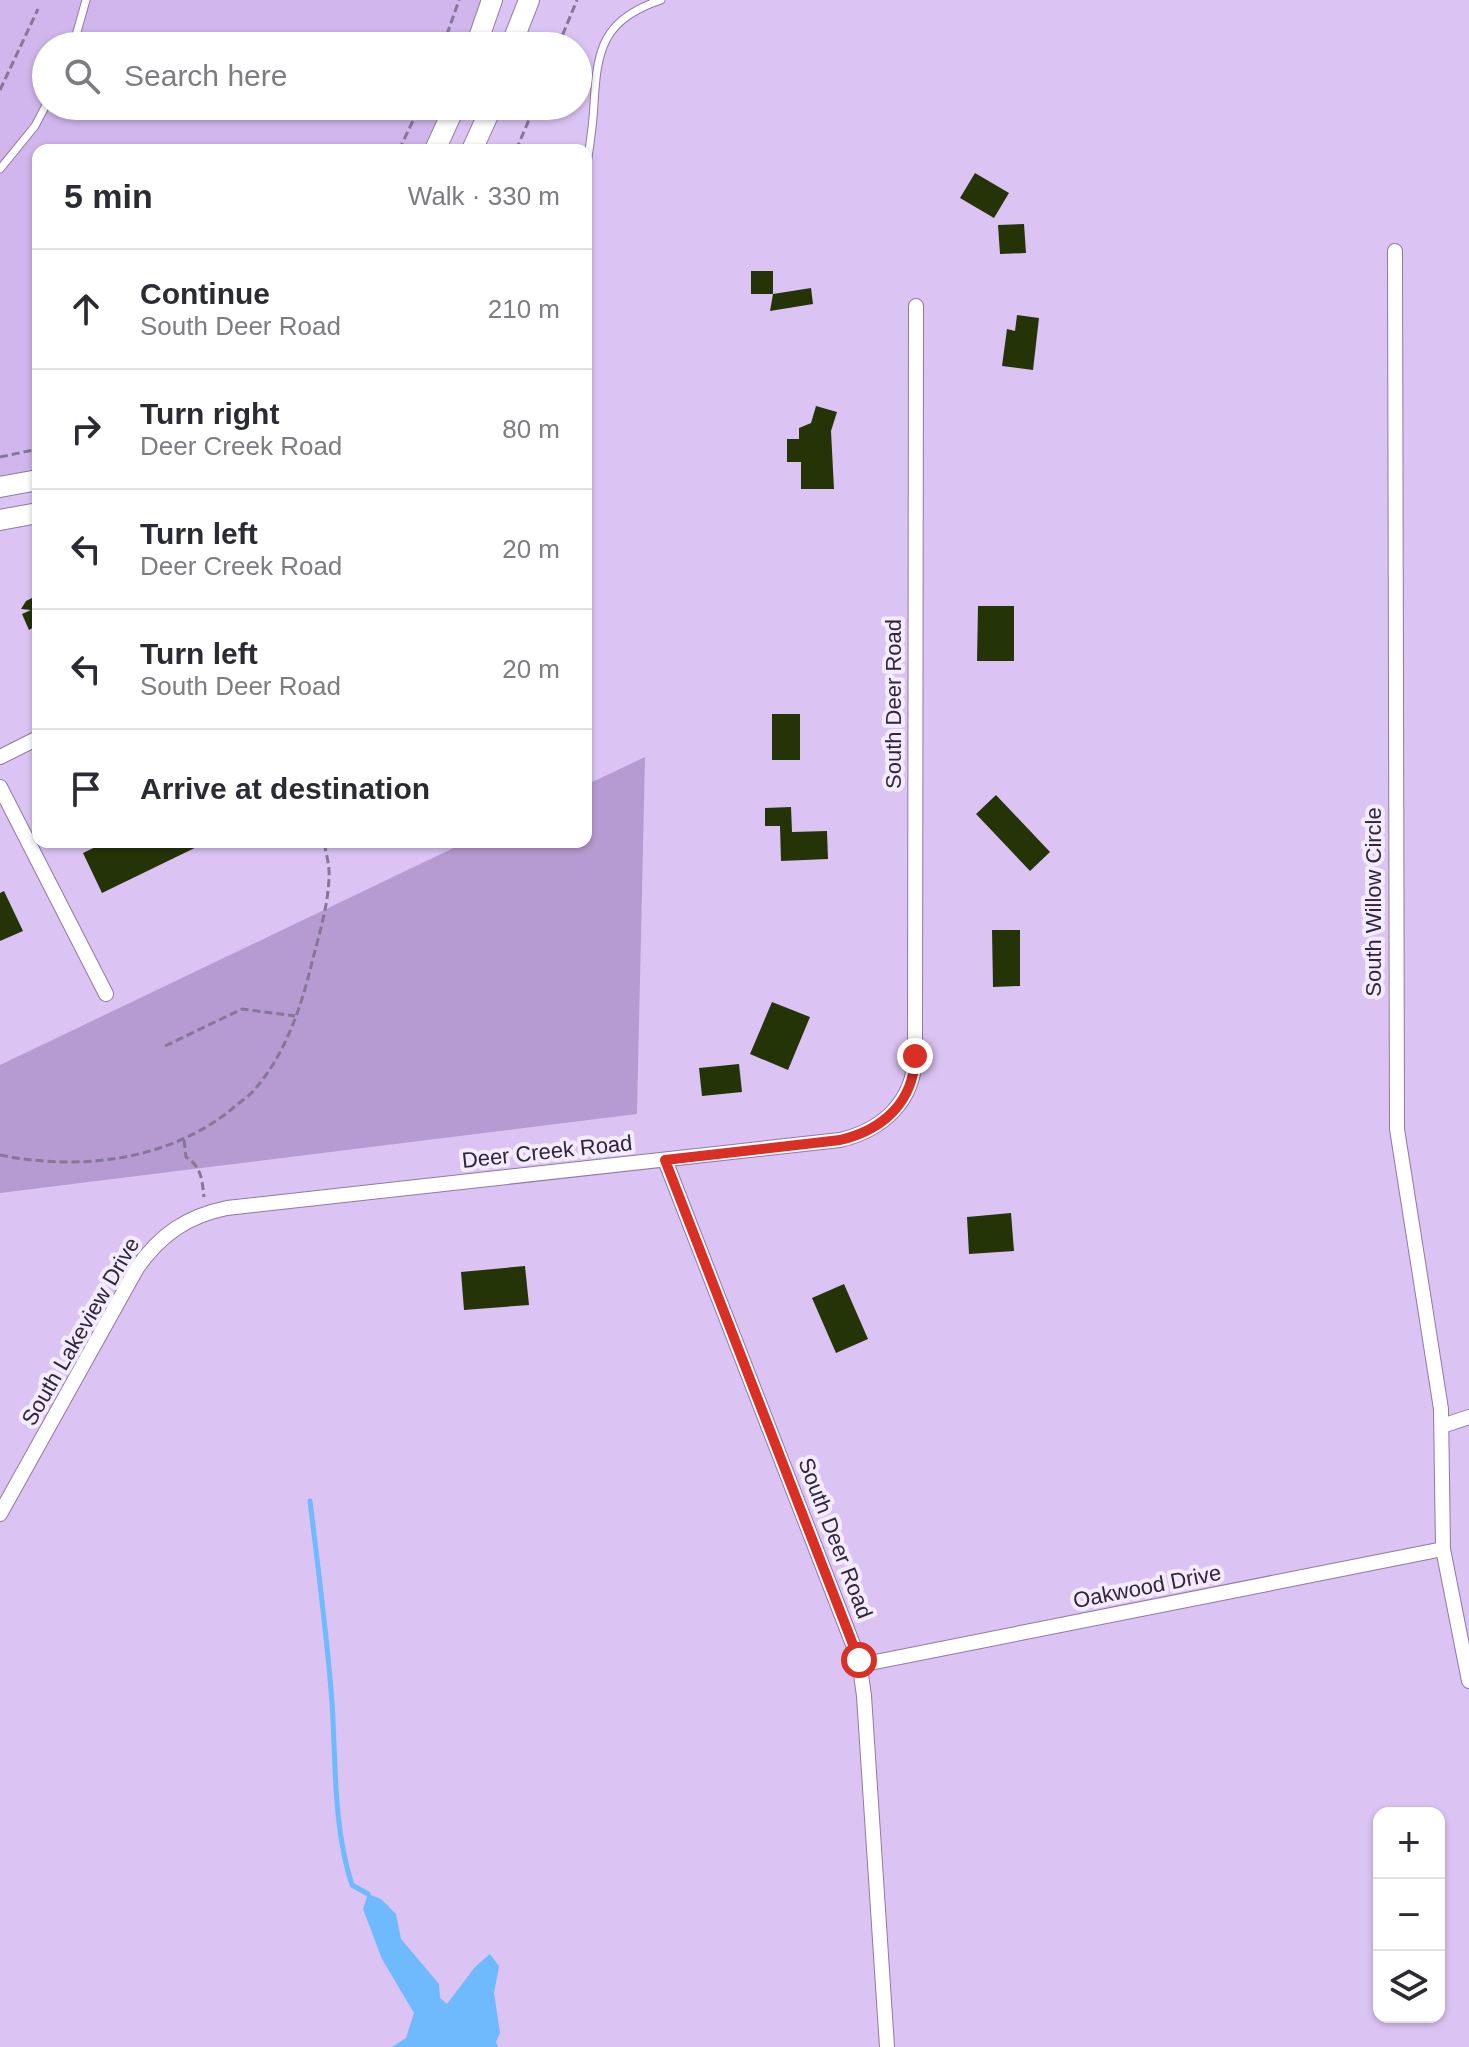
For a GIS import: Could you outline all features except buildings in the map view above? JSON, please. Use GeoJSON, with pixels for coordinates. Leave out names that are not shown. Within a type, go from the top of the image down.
{"type":"FeatureCollection","features":[{"type":"Feature","properties":{"kind":"street"},"geometry":{"type":"LineString","coordinates":[[481,32],[492,0]]}},
{"type":"Feature","properties":{"kind":"street"},"geometry":{"type":"LineString","coordinates":[[516,32],[529,0]]}},
{"type":"Feature","properties":{"kind":"street"},"geometry":{"type":"LineString","coordinates":[[438,144],[449,120]]}},
{"type":"Feature","properties":{"kind":"street"},"geometry":{"type":"LineString","coordinates":[[475,144],[486,120]]}},
{"type":"Feature","properties":{"kind":"street","name":"South Willow Circle"},"geometry":{"type":"LineString","coordinates":[[1395,251],[1395,1085],[1401,1163],[1438,1387],[1442,1426],[1443,1549],[1469,1681]]}},
{"type":"Feature","properties":{"kind":"street","name":"South Deer Road"},"geometry":{"type":"LineString","coordinates":[[903,1100],[911,1082],[915,1056],[916,306]]}},
{"type":"Feature","properties":{"kind":"street"},"geometry":{"type":"LineString","coordinates":[[0,487],[32,481]]}},
{"type":"Feature","properties":{"kind":"street"},"geometry":{"type":"LineString","coordinates":[[0,520],[32,514]]}},
{"type":"Feature","properties":{"kind":"street"},"geometry":{"type":"LineString","coordinates":[[0,757],[32,741]]}},
{"type":"Feature","properties":{"kind":"street"},"geometry":{"type":"LineString","coordinates":[[0,787],[106,994]]}},
{"type":"Feature","properties":{"kind":"street","name":"Deer Creek Road"},"geometry":{"type":"LineString","coordinates":[[184,1222],[209,1212],[840,1140],[877,1126],[903,1100]]}},
{"type":"Feature","properties":{"kind":"street","name":"South Deer Road"},"geometry":{"type":"LineString","coordinates":[[665,1160],[838,1601],[860,1665],[887,2047]]}},
{"type":"Feature","properties":{"kind":"street","name":"South Lakeview Drive"},"geometry":{"type":"LineString","coordinates":[[0,1514],[137,1268],[164,1235],[184,1222]]}},
{"type":"Feature","properties":{"kind":"street"},"geometry":{"type":"LineString","coordinates":[[1442,1426],[1469,1417]]}},
{"type":"Feature","properties":{"kind":"street","name":"Oakwood Drive"},"geometry":{"type":"LineString","coordinates":[[860,1665],[1443,1549]]}},
{"type":"Feature","properties":{"kind":"lane"},"geometry":{"type":"LineString","coordinates":[[77,32],[86,0]]}},
{"type":"Feature","properties":{"kind":"lane"},"geometry":{"type":"LineString","coordinates":[[589,144],[595,73],[602,46],[625,16],[661,0]]}},
{"type":"Feature","properties":{"kind":"lane"},"geometry":{"type":"LineString","coordinates":[[0,169],[38,120]]}},
{"type":"Feature","properties":{"kind":"path"},"geometry":{"type":"LineString","coordinates":[[448,32],[459,0]]}},
{"type":"Feature","properties":{"kind":"path"},"geometry":{"type":"LineString","coordinates":[[564,32],[577,0]]}},
{"type":"Feature","properties":{"kind":"path"},"geometry":{"type":"LineString","coordinates":[[0,90],[38,9]]}},
{"type":"Feature","properties":{"kind":"path"},"geometry":{"type":"LineString","coordinates":[[402,144],[413,120]]}},
{"type":"Feature","properties":{"kind":"path"},"geometry":{"type":"LineString","coordinates":[[519,144],[529,120]]}},
{"type":"Feature","properties":{"kind":"path"},"geometry":{"type":"LineString","coordinates":[[0,457],[32,450]]}},
{"type":"Feature","properties":{"kind":"path"},"geometry":{"type":"LineString","coordinates":[[0,1155],[80,1162],[148,1153],[184,1140],[220,1118],[255,1090],[282,1049],[306,987],[330,876],[325,848]]}},
{"type":"Feature","properties":{"kind":"path"},"geometry":{"type":"LineString","coordinates":[[165,1046],[242,1009],[295,1016]]}},
{"type":"Feature","properties":{"kind":"path"},"geometry":{"type":"LineString","coordinates":[[184,1140],[186,1157],[195,1163],[201,1174],[209,1212]]}},
{"type":"Feature","properties":{"kind":"shaded area"},"geometry":{"type":"Polygon","coordinates":[[[0,0],[492,0],[481,32],[32,32],[32,120],[449,120],[438,144],[32,144],[32,481],[0,487],[0,0]]]}},
{"type":"Feature","properties":{"kind":"shaded area"},"geometry":{"type":"Polygon","coordinates":[[[645,757],[637,1114],[0,1193],[0,1065],[453,848],[592,848],[592,782],[645,757]]]}},
{"type":"Feature","properties":{"kind":"water"},"geometry":{"type":"Polygon","coordinates":[[[368,1894],[381,1899],[396,1914],[401,1939],[439,1984],[440,1998],[447,2004],[475,1967],[490,1954],[499,1966],[494,1993],[500,2033],[496,2042],[498,2047],[392,2047],[406,2038],[414,2013],[382,1959],[363,1909],[368,1894]]]}},
{"type":"Feature","properties":{"kind":"waterway"},"geometry":{"type":"LineString","coordinates":[[310,1501],[330,1677],[341,1840],[352,1885],[368,1894]]}},
{"type":"Feature","properties":{"kind":"route"},"geometry":{"type":"LineString","coordinates":[[859,1660],[665,1160],[840,1140],[859,1135],[877,1126],[903,1100],[911,1082],[915,1056]]}}]}
